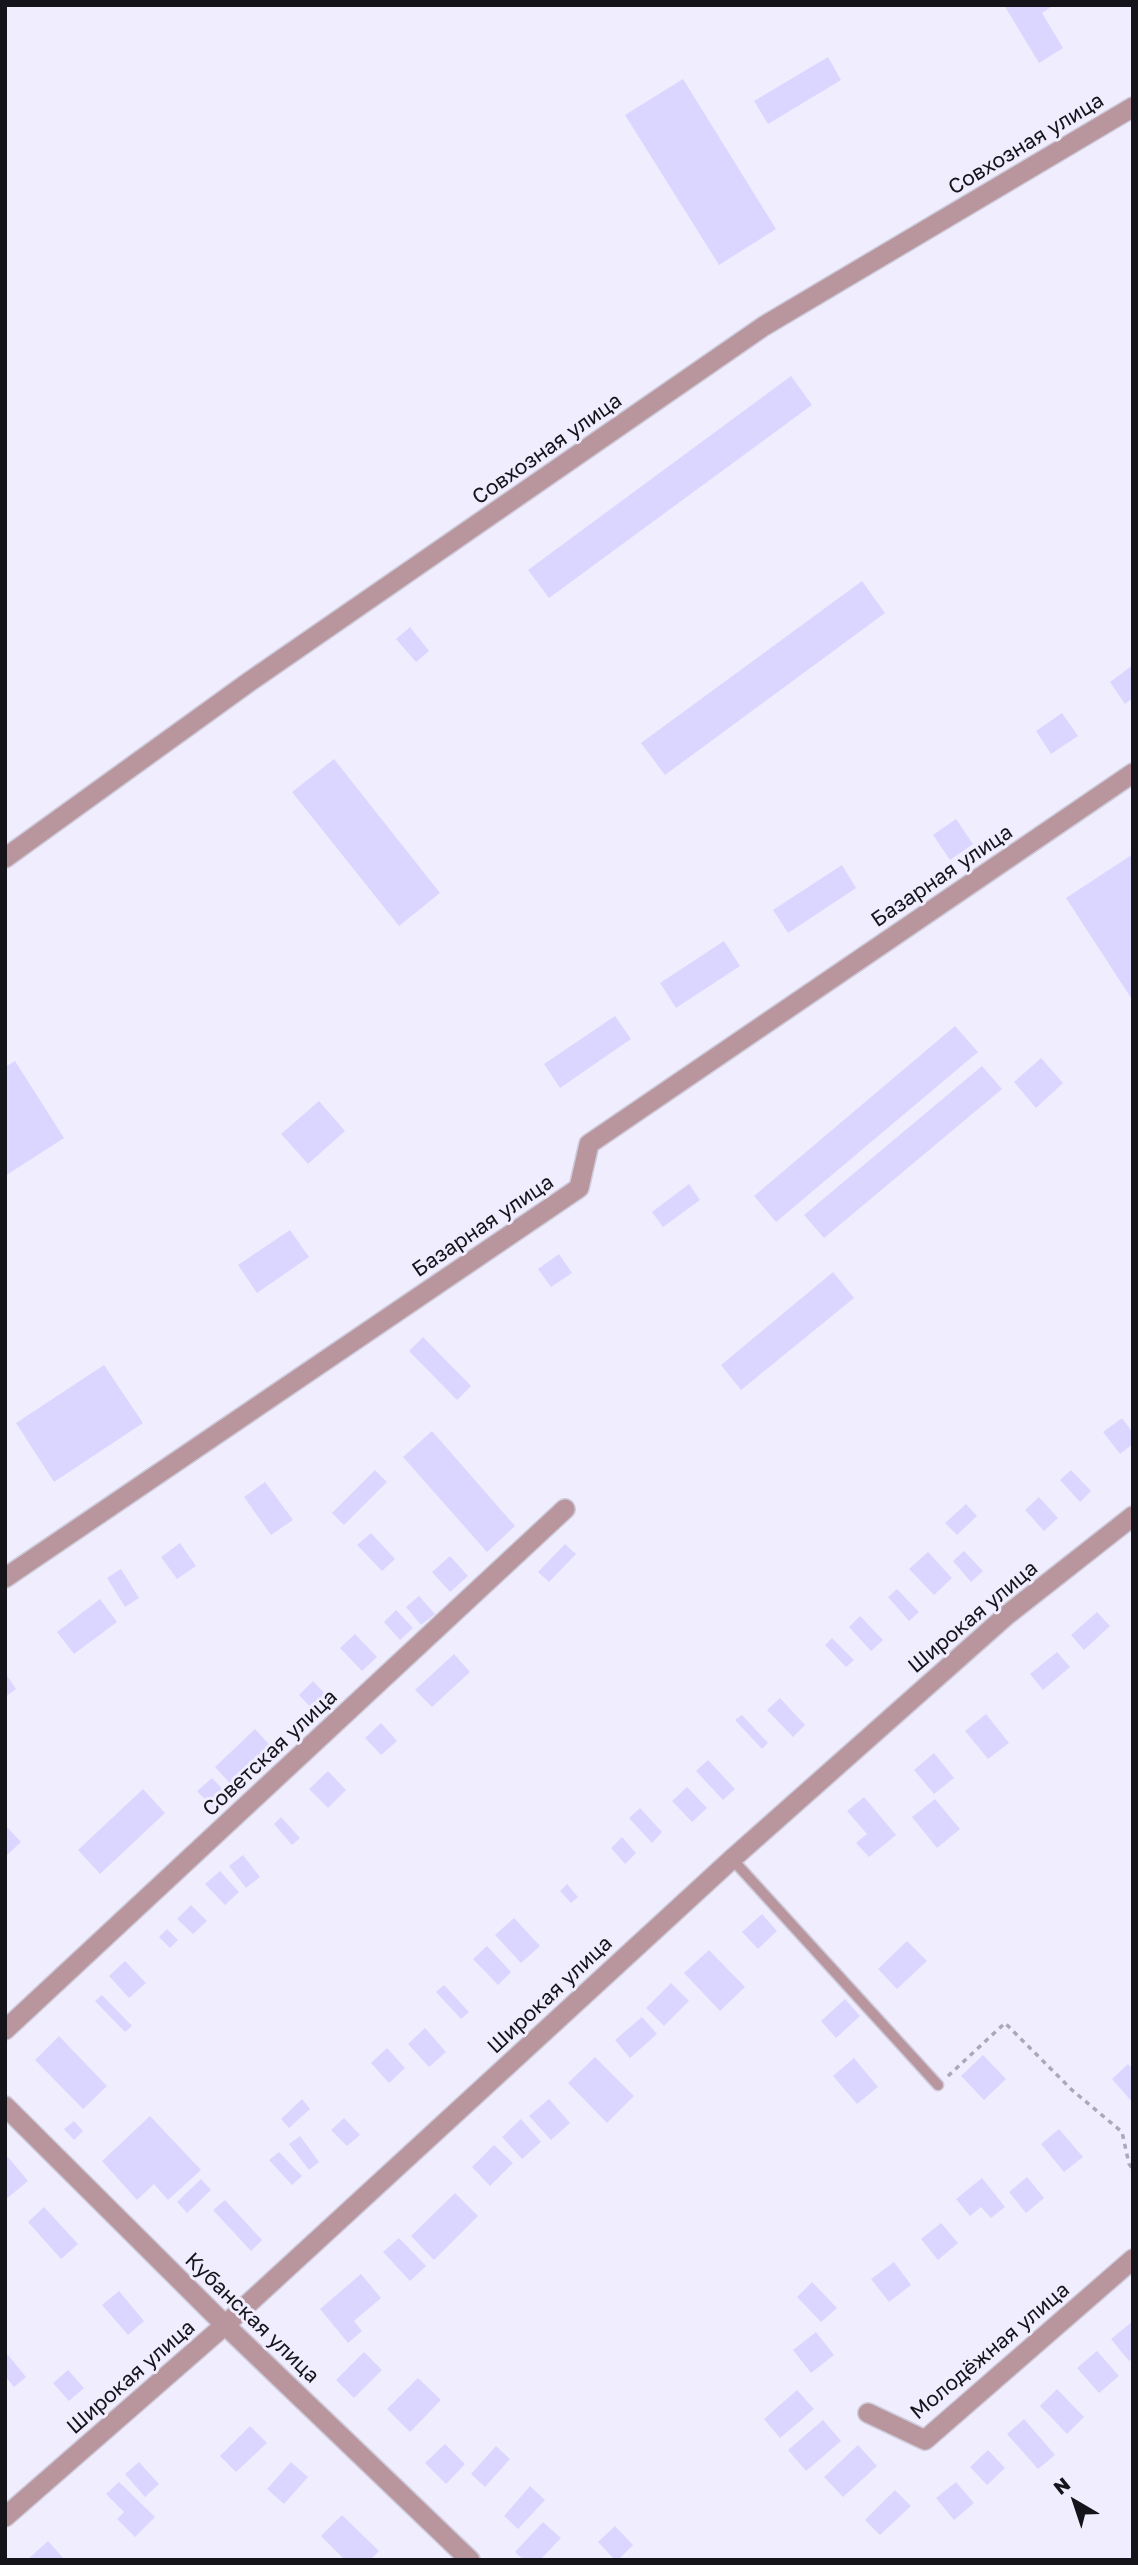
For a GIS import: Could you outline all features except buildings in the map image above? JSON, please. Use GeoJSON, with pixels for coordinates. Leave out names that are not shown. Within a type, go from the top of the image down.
{"type":"FeatureCollection","features":[{"type":"Feature","properties":{"kind":"street","name":"Совхозная улица"},"geometry":{"type":"LineString","coordinates":[[5,858],[249,682],[764,327],[1133,107]]}},
{"type":"Feature","properties":{"kind":"street","name":"Базарная улица"},"geometry":{"type":"LineString","coordinates":[[5,1578],[579,1188],[589,1144],[1133,773]]}},
{"type":"Feature","properties":{"kind":"street","name":"Советская улица"},"geometry":{"type":"LineString","coordinates":[[5,2030],[565,1509]]}},
{"type":"Feature","properties":{"kind":"street","name":"Широкая улица"},"geometry":{"type":"LineString","coordinates":[[5,2517],[225,2325],[732,1859],[1007,1615],[1133,1516]]}},
{"type":"Feature","properties":{"kind":"street","name":"Кубанская улица"},"geometry":{"type":"LineString","coordinates":[[5,2106],[225,2325],[470,2560]]}},
{"type":"Feature","properties":{"kind":"street","name":"Молодёжная улица"},"geometry":{"type":"LineString","coordinates":[[868,2413],[925,2440],[1133,2259]]}},
{"type":"Feature","properties":{"kind":"lane"},"geometry":{"type":"LineString","coordinates":[[732,1859],[938,2085]]}},
{"type":"Feature","properties":{"kind":"path"},"geometry":{"type":"LineString","coordinates":[[938,2085],[1005,2023],[1072,2091],[1122,2132],[1129,2164],[1133,2169]]}}]}
